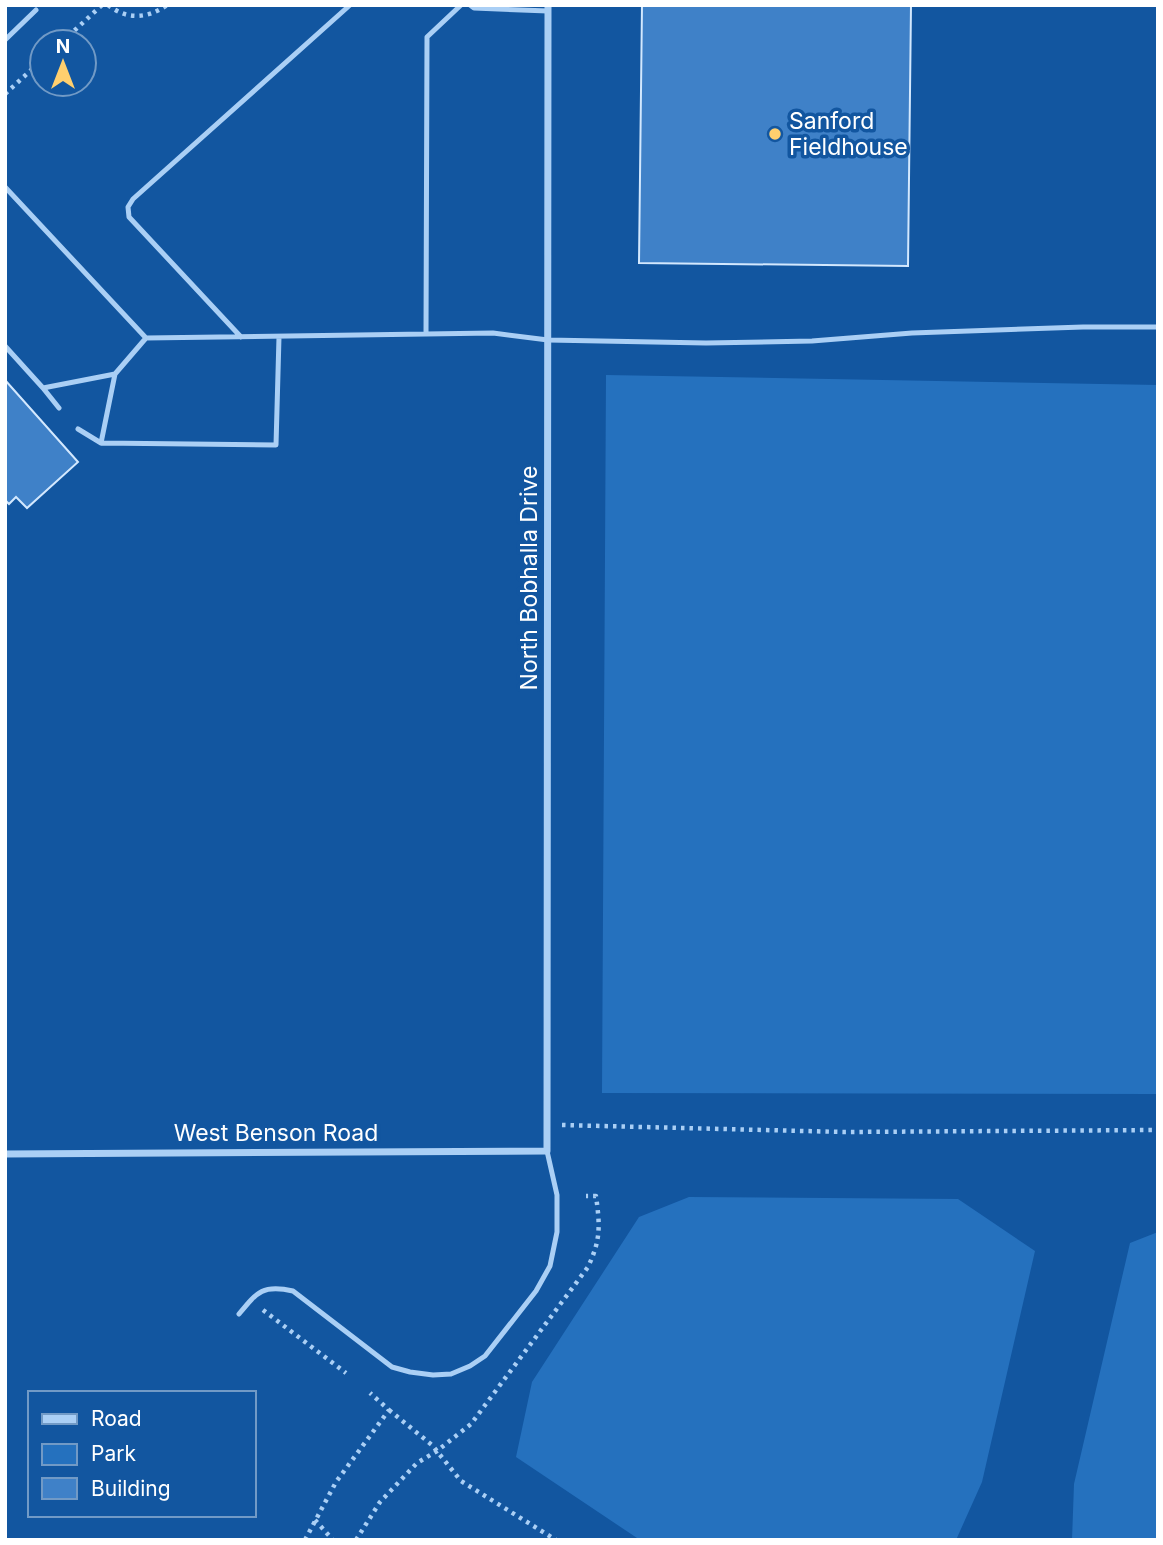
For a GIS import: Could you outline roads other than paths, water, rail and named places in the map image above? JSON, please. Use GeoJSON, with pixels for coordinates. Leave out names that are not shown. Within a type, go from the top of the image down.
{"type":"FeatureCollection","features":[{"type":"Feature","properties":{"kind":"street","name":"North Bobhalla Drive"},"geometry":{"type":"LineString","coordinates":[[547,1151],[548,8]]}},
{"type":"Feature","properties":{"kind":"street","name":"West Benson Road"},"geometry":{"type":"LineString","coordinates":[[5,1154],[547,1151]]}},
{"type":"Feature","properties":{"kind":"lane"},"geometry":{"type":"LineString","coordinates":[[241,337],[129,217],[128,207],[133,198],[350,5]]}},
{"type":"Feature","properties":{"kind":"lane"},"geometry":{"type":"LineString","coordinates":[[426,334],[426,37],[461,5]]}},
{"type":"Feature","properties":{"kind":"lane"},"geometry":{"type":"LineString","coordinates":[[470,5],[474,8],[548,8]]}},
{"type":"Feature","properties":{"kind":"lane"},"geometry":{"type":"LineString","coordinates":[[5,40],[36,10]]}},
{"type":"Feature","properties":{"kind":"lane"},"geometry":{"type":"LineString","coordinates":[[5,187],[146,338],[493,333],[548,340],[732,343],[811,341],[912,333],[1158,327]]}},
{"type":"Feature","properties":{"kind":"lane"},"geometry":{"type":"LineString","coordinates":[[78,429],[101,443],[276,444],[279,337]]}},
{"type":"Feature","properties":{"kind":"lane"},"geometry":{"type":"LineString","coordinates":[[101,443],[115,374],[146,338]]}},
{"type":"Feature","properties":{"kind":"lane"},"geometry":{"type":"LineString","coordinates":[[5,346],[59,408]]}},
{"type":"Feature","properties":{"kind":"lane"},"geometry":{"type":"LineString","coordinates":[[43,388],[115,374]]}},
{"type":"Feature","properties":{"kind":"lane"},"geometry":{"type":"LineString","coordinates":[[239,1314],[255,1294],[267,1289],[293,1291],[392,1367],[433,1375],[451,1374],[470,1366],[485,1356],[536,1291],[551,1266],[557,1232],[557,1195],[547,1151]]}},
{"type":"Feature","properties":{"kind":"place","name":"Sanford Fieldhouse"},"geometry":{"type":"Point","coordinates":[775,134]}}]}
